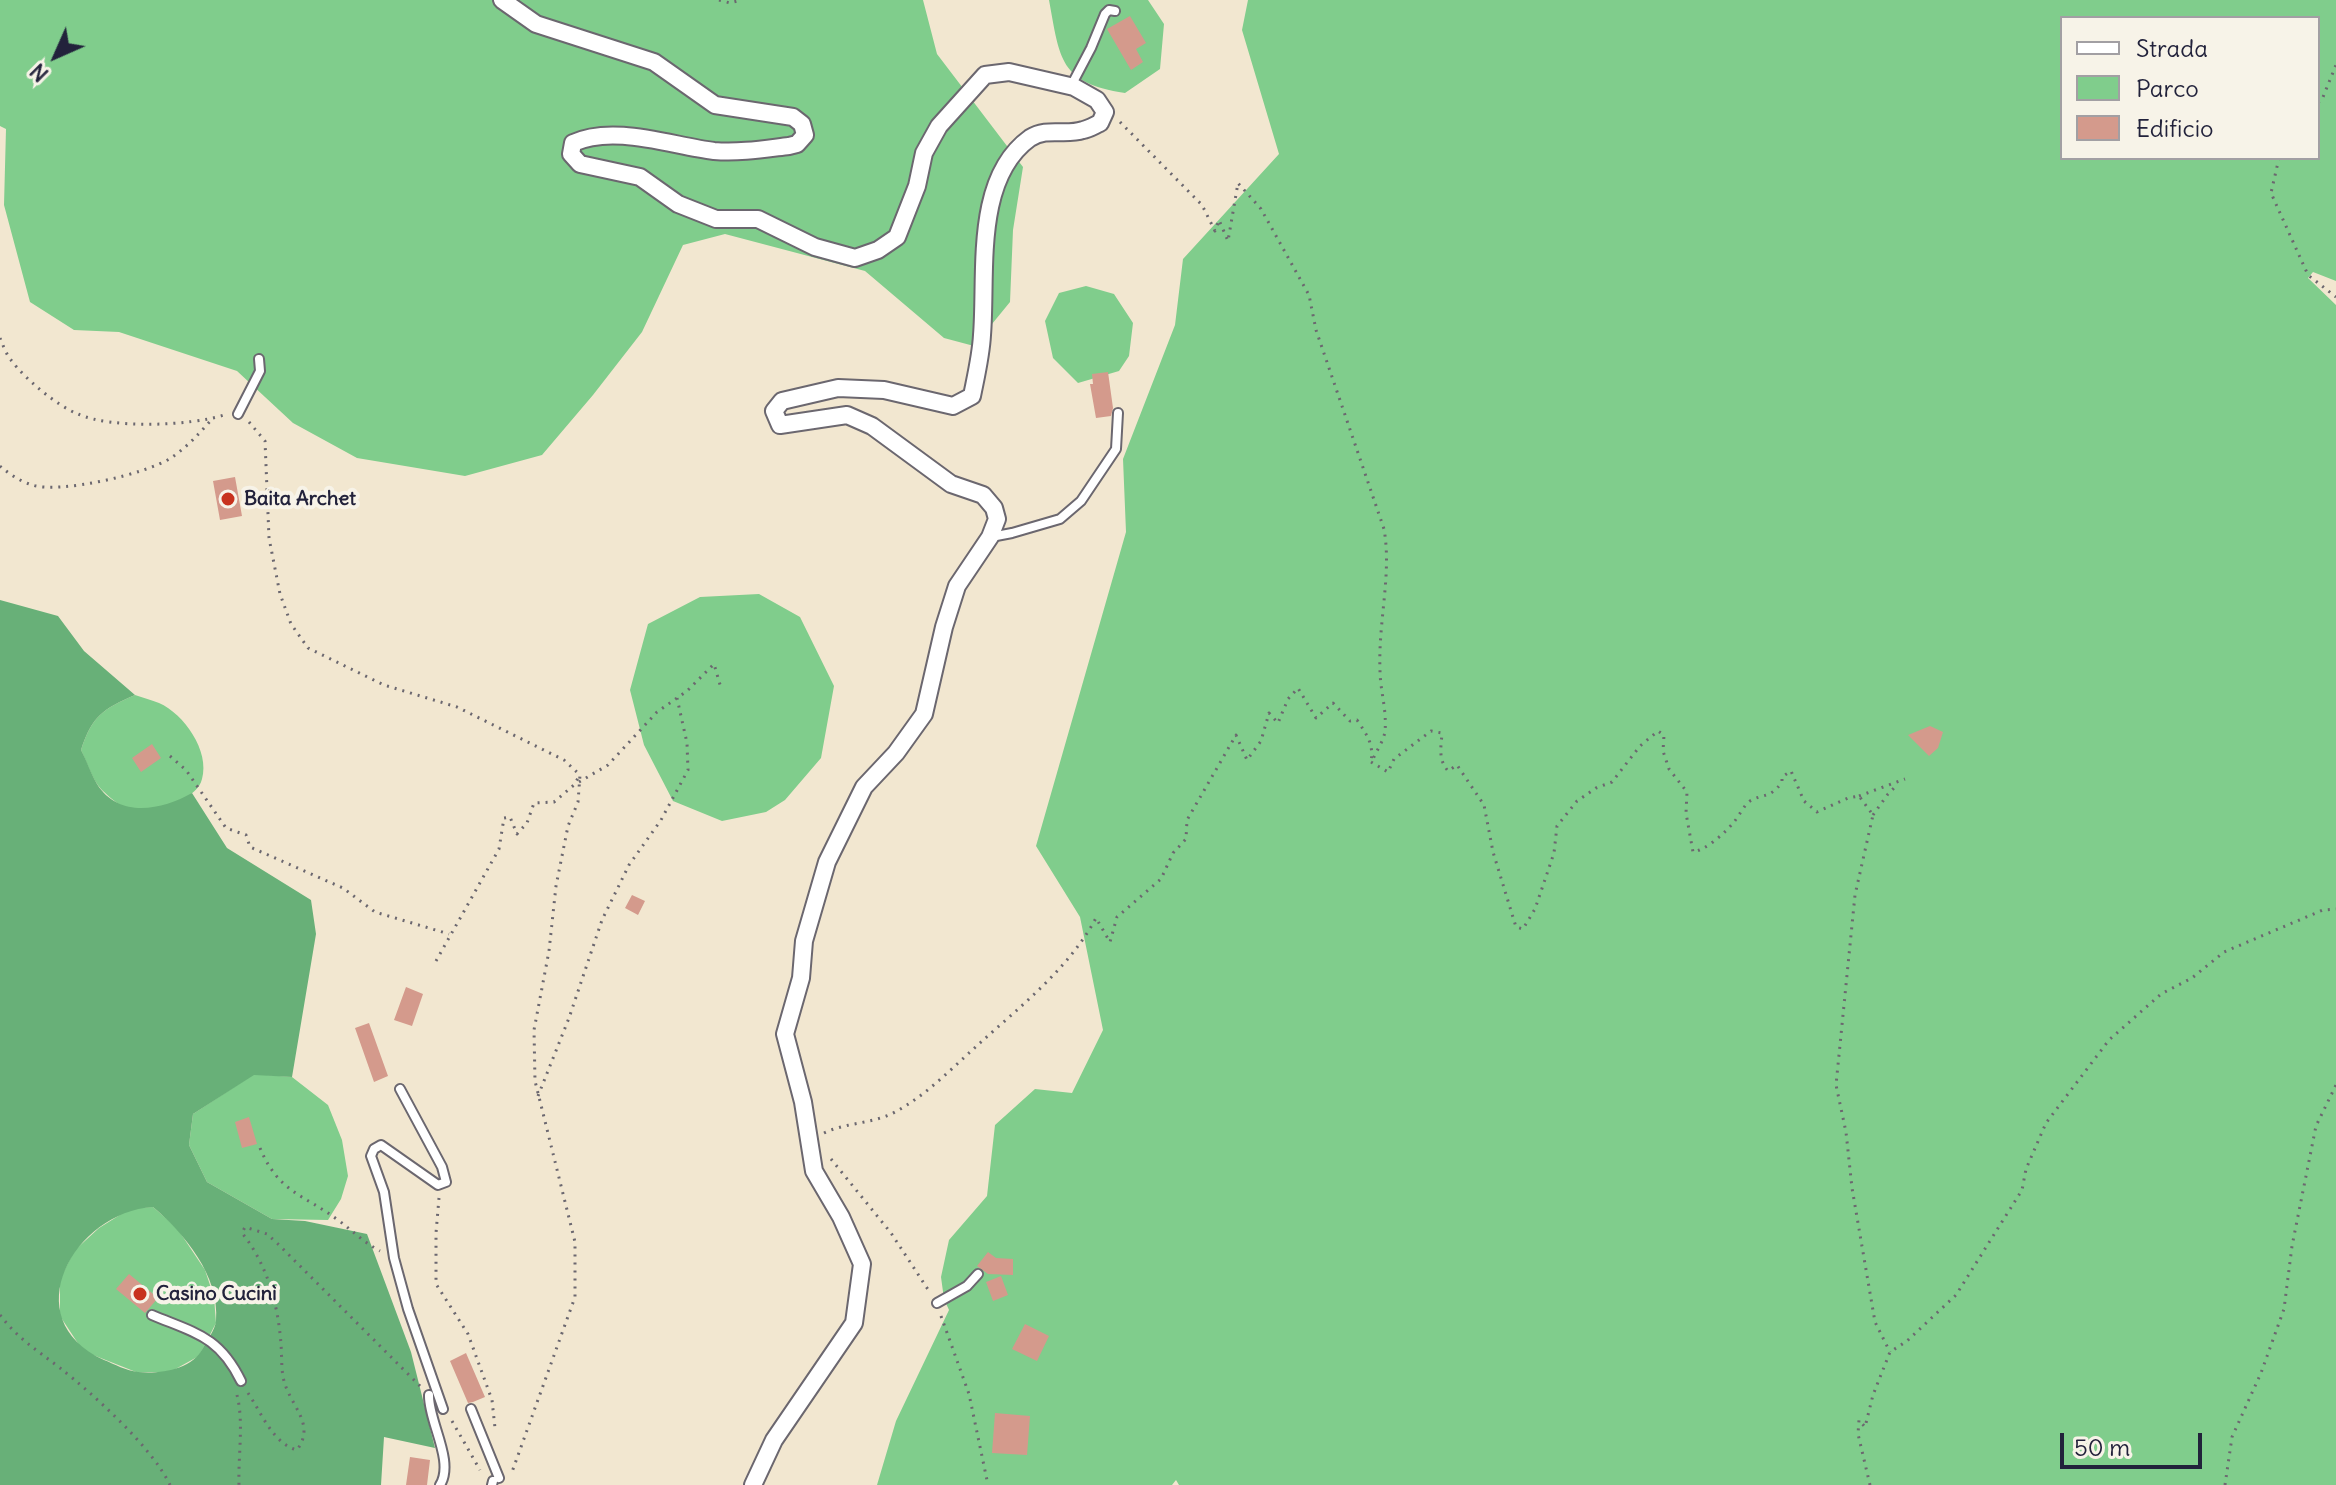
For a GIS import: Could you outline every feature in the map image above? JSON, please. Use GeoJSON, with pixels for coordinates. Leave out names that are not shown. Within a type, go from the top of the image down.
{"type":"FeatureCollection","features":[{"type":"Feature","properties":{"kind":"street"},"geometry":{"type":"LineString","coordinates":[[502,0],[536,24],[654,62],[715,105],[793,117],[802,124],[805,135],[797,144],[740,152],[713,151],[653,138],[588,136],[573,143],[571,154],[580,164],[640,177],[678,204],[716,219],[758,219],[815,247],[855,258],[878,250],[897,237],[917,186],[924,153],[939,126],[985,75],[1009,72],[1070,86],[1097,100],[1105,112],[1100,123],[1082,131],[1043,131],[1029,139],[1010,157],[996,182],[988,226],[982,337],[972,396],[953,406],[884,390],[838,388],[782,401],[774,411],[780,425],[847,415],[872,426],[951,484],[983,495],[994,508],[997,519],[990,537],[957,586],[924,714],[896,753],[864,787],[827,862],[804,941],[801,978],[785,1034],[803,1102],[814,1171],[841,1217],[862,1264],[854,1323],[774,1440],[753,1485]]}},
{"type":"Feature","properties":{"kind":"lane"},"geometry":{"type":"LineString","coordinates":[[1070,86],[1105,14],[1109,10],[1115,11]]}},
{"type":"Feature","properties":{"kind":"lane"},"geometry":{"type":"LineString","coordinates":[[238,414],[260,371],[259,359]]}},
{"type":"Feature","properties":{"kind":"lane"},"geometry":{"type":"LineString","coordinates":[[990,537],[1060,519],[1081,501],[1116,449],[1118,413]]}},
{"type":"Feature","properties":{"kind":"lane"},"geometry":{"type":"LineString","coordinates":[[400,1089],[442,1167],[446,1182],[438,1185],[381,1145],[374,1149],[371,1156],[384,1192],[394,1258],[443,1409]]}},
{"type":"Feature","properties":{"kind":"lane"},"geometry":{"type":"LineString","coordinates":[[937,1303],[967,1286],[978,1274]]}},
{"type":"Feature","properties":{"kind":"lane"},"geometry":{"type":"LineString","coordinates":[[152,1315],[201,1334],[233,1365],[241,1381]]}},
{"type":"Feature","properties":{"kind":"lane"},"geometry":{"type":"LineString","coordinates":[[429,1395],[429,1407],[442,1447],[444,1479],[440,1485]]}},
{"type":"Feature","properties":{"kind":"lane"},"geometry":{"type":"LineString","coordinates":[[471,1409],[495,1481]]}},
{"type":"Feature","properties":{"kind":"path"},"geometry":{"type":"LineString","coordinates":[[719,0],[730,3],[741,0]]}},
{"type":"Feature","properties":{"kind":"path"},"geometry":{"type":"LineString","coordinates":[[2320,101],[2336,65]]}},
{"type":"Feature","properties":{"kind":"path"},"geometry":{"type":"LineString","coordinates":[[1118,120],[1202,205],[1215,231],[1219,220],[1228,241],[1238,183],[1261,209],[1309,295],[1316,330],[1384,529],[1389,555],[1380,616],[1380,673],[1385,702],[1385,734],[1371,762]]}},
{"type":"Feature","properties":{"kind":"path"},"geometry":{"type":"LineString","coordinates":[[2279,160],[2271,193],[2308,275],[2336,297]]}},
{"type":"Feature","properties":{"kind":"path"},"geometry":{"type":"LineString","coordinates":[[0,338],[10,359],[30,380],[75,414],[98,421],[158,424],[238,414],[253,424],[265,441],[269,538],[280,594],[291,624],[308,648],[384,685],[457,707],[564,760],[580,775]]}},
{"type":"Feature","properties":{"kind":"path"},"geometry":{"type":"LineString","coordinates":[[0,466],[9,474],[34,485],[69,487],[140,471],[169,459],[193,440],[212,419]]}},
{"type":"Feature","properties":{"kind":"path"},"geometry":{"type":"LineString","coordinates":[[579,782],[608,765],[657,712],[687,691],[714,664],[721,688]]}},
{"type":"Feature","properties":{"kind":"path"},"geometry":{"type":"LineString","coordinates":[[820,1135],[837,1127],[894,1113],[942,1080],[1059,967],[1088,933],[1096,918],[1110,942],[1117,917],[1161,879],[1173,853],[1186,839],[1187,820],[1236,735],[1247,760],[1261,741],[1269,713],[1278,723],[1288,699],[1298,688],[1316,718],[1333,703],[1350,721],[1357,720],[1371,740],[1371,762]]}},
{"type":"Feature","properties":{"kind":"path"},"geometry":{"type":"LineString","coordinates":[[538,1096],[602,920],[629,865],[661,820],[688,770],[687,743],[677,698]]}},
{"type":"Feature","properties":{"kind":"path"},"geometry":{"type":"LineString","coordinates":[[1371,762],[1388,772],[1394,759],[1431,731],[1442,733],[1440,757],[1444,766],[1448,771],[1457,765],[1484,805],[1493,852],[1516,927],[1523,929],[1535,909],[1554,853],[1557,826],[1577,801],[1612,782],[1640,746],[1658,731],[1664,735],[1663,751],[1669,769],[1687,792],[1686,813],[1693,852],[1714,841],[1749,802],[1776,791],[1782,777],[1791,771],[1804,801],[1817,812],[1848,798],[1899,783]]}},
{"type":"Feature","properties":{"kind":"path"},"geometry":{"type":"LineString","coordinates":[[170,756],[186,770],[226,828],[246,835],[250,847],[343,888],[375,912],[449,934]]}},
{"type":"Feature","properties":{"kind":"path"},"geometry":{"type":"LineString","coordinates":[[511,1475],[575,1297],[575,1242],[535,1081],[534,1030],[549,951],[556,886],[568,826],[578,802],[580,775]]}},
{"type":"Feature","properties":{"kind":"path"},"geometry":{"type":"LineString","coordinates":[[436,961],[499,849],[504,818],[510,817],[517,834],[527,823],[534,803],[554,802],[574,785],[580,775]]}},
{"type":"Feature","properties":{"kind":"path"},"geometry":{"type":"LineString","coordinates":[[1890,1352],[1875,1322],[1836,1085],[1855,895],[1873,815],[1888,794],[1905,779]]}},
{"type":"Feature","properties":{"kind":"path"},"geometry":{"type":"LineString","coordinates":[[1859,796],[1873,815]]}},
{"type":"Feature","properties":{"kind":"path"},"geometry":{"type":"LineString","coordinates":[[1870,1485],[1858,1434],[1859,1420],[1865,1427],[1873,1395],[1890,1352],[1907,1341],[1956,1295],[2022,1190],[2026,1169],[2046,1123],[2109,1040],[2161,994],[2192,978],[2224,952],[2323,910],[2336,909]]}},
{"type":"Feature","properties":{"kind":"path"},"geometry":{"type":"LineString","coordinates":[[2225,1485],[2232,1437],[2261,1373],[2284,1309],[2292,1246],[2316,1126],[2336,1085]]}},
{"type":"Feature","properties":{"kind":"path"},"geometry":{"type":"LineString","coordinates":[[260,1148],[268,1168],[297,1197],[340,1221],[360,1240],[394,1258]]}},
{"type":"Feature","properties":{"kind":"path"},"geometry":{"type":"LineString","coordinates":[[831,1159],[891,1233],[937,1303],[969,1394],[988,1485]]}},
{"type":"Feature","properties":{"kind":"path"},"geometry":{"type":"LineString","coordinates":[[437,1213],[436,1284],[468,1334],[492,1400],[495,1433]]}},
{"type":"Feature","properties":{"kind":"path"},"geometry":{"type":"LineString","coordinates":[[239,1485],[241,1412],[234,1385],[241,1381],[278,1440],[287,1447],[297,1450],[304,1440],[306,1428],[284,1381],[281,1339],[269,1280],[242,1233],[245,1227],[267,1234],[278,1244],[429,1395]]}},
{"type":"Feature","properties":{"kind":"path"},"geometry":{"type":"LineString","coordinates":[[0,1315],[16,1336],[74,1380],[124,1426],[170,1485]]}},
{"type":"Feature","properties":{"kind":"path"},"geometry":{"type":"LineString","coordinates":[[443,1409],[476,1467],[495,1481]]}},
{"type":"Feature","properties":{"kind":"green space"},"geometry":{"type":"Polygon","coordinates":[[[0,0],[923,0],[937,54],[1023,167],[1013,230],[1010,302],[974,346],[944,338],[865,271],[725,234],[683,245],[642,332],[542,455],[465,476],[357,458],[293,423],[237,371],[119,332],[74,330],[30,302],[4,205],[6,129],[0,126],[0,0]]]}},
{"type":"Feature","properties":{"kind":"green space"},"geometry":{"type":"Polygon","coordinates":[[[1049,0],[1148,0],[1164,24],[1160,69],[1125,93],[1087,83],[1066,65],[1060,53],[1049,0]]]}},
{"type":"Feature","properties":{"kind":"green space"},"geometry":{"type":"Polygon","coordinates":[[[1248,0],[2336,0],[2336,281],[2313,272],[2308,278],[2336,305],[2336,1485],[1179,1485],[1176,1480],[1172,1485],[877,1485],[896,1421],[949,1310],[941,1277],[949,1240],[987,1196],[995,1125],[1035,1089],[1072,1093],[1103,1030],[1080,917],[1036,846],[1126,532],[1123,459],[1175,325],[1183,259],[1279,154],[1242,30],[1248,0]]]}},
{"type":"Feature","properties":{"kind":"green space"},"geometry":{"type":"Polygon","coordinates":[[[1086,286],[1114,294],[1133,323],[1129,356],[1119,371],[1078,383],[1053,358],[1045,321],[1059,293],[1086,286]]]}},
{"type":"Feature","properties":{"kind":"green space"},"geometry":{"type":"Polygon","coordinates":[[[759,594],[800,617],[834,686],[821,758],[785,800],[766,812],[722,821],[673,801],[644,745],[630,690],[648,624],[700,597],[759,594]]]}},
{"type":"Feature","properties":{"kind":"green space"},"geometry":{"type":"Polygon","coordinates":[[[0,600],[58,616],[84,651],[135,695],[94,721],[81,750],[97,784],[106,795],[117,803],[142,808],[168,804],[192,793],[227,848],[311,900],[316,934],[292,1077],[254,1075],[193,1114],[189,1145],[207,1182],[272,1219],[305,1221],[367,1234],[411,1352],[435,1448],[384,1437],[381,1485],[0,1485],[0,600]],[[153,1207],[125,1213],[99,1227],[79,1247],[65,1270],[59,1295],[63,1320],[77,1342],[104,1360],[125,1369],[147,1372],[175,1369],[191,1361],[203,1348],[216,1321],[212,1288],[198,1257],[153,1207]]]}},
{"type":"Feature","properties":{"kind":"green space"},"geometry":{"type":"Polygon","coordinates":[[[135,695],[168,708],[186,724],[199,746],[203,768],[198,788],[167,806],[141,809],[120,805],[98,785],[81,750],[94,721],[135,695]]]}},
{"type":"Feature","properties":{"kind":"green space"},"geometry":{"type":"Polygon","coordinates":[[[254,1074],[292,1077],[328,1105],[342,1140],[348,1176],[341,1199],[328,1220],[272,1219],[207,1182],[189,1145],[193,1114],[254,1074]]]}},
{"type":"Feature","properties":{"kind":"green space"},"geometry":{"type":"Polygon","coordinates":[[[153,1207],[177,1228],[205,1270],[214,1297],[216,1323],[199,1356],[170,1372],[136,1372],[83,1351],[60,1316],[60,1279],[74,1251],[99,1228],[131,1208],[153,1207]]]}},
{"type":"Feature","properties":{"kind":"building"},"geometry":{"type":"Polygon","coordinates":[[[1130,16],[1146,43],[1136,49],[1143,62],[1131,70],[1107,29],[1130,16]]]}},
{"type":"Feature","properties":{"kind":"building"},"geometry":{"type":"Polygon","coordinates":[[[1108,372],[1113,408],[1111,416],[1096,418],[1090,384],[1093,384],[1092,374],[1108,372]]]}},
{"type":"Feature","properties":{"kind":"building","name":"Baita Archet"},"geometry":{"type":"Polygon","coordinates":[[[235,477],[242,516],[220,520],[213,481],[235,477]]]}},
{"type":"Feature","properties":{"kind":"building"},"geometry":{"type":"Polygon","coordinates":[[[1930,726],[1943,732],[1938,748],[1929,756],[1908,735],[1930,726]]]}},
{"type":"Feature","properties":{"kind":"building"},"geometry":{"type":"Polygon","coordinates":[[[152,744],[161,758],[141,772],[132,758],[152,744]]]}},
{"type":"Feature","properties":{"kind":"building"},"geometry":{"type":"Polygon","coordinates":[[[632,895],[645,901],[638,915],[625,908],[632,895]]]}},
{"type":"Feature","properties":{"kind":"building"},"geometry":{"type":"Polygon","coordinates":[[[406,987],[423,994],[412,1026],[394,1020],[406,987]]]}},
{"type":"Feature","properties":{"kind":"building"},"geometry":{"type":"Polygon","coordinates":[[[369,1023],[388,1076],[374,1082],[355,1028],[369,1023]]]}},
{"type":"Feature","properties":{"kind":"building"},"geometry":{"type":"Polygon","coordinates":[[[249,1117],[257,1144],[242,1148],[235,1122],[249,1117]]]}},
{"type":"Feature","properties":{"kind":"building"},"geometry":{"type":"Polygon","coordinates":[[[988,1252],[996,1258],[1013,1259],[1013,1275],[988,1274],[977,1266],[988,1252]]]}},
{"type":"Feature","properties":{"kind":"building","name":"Casino Cucinì"},"geometry":{"type":"Polygon","coordinates":[[[129,1274],[158,1298],[145,1313],[116,1289],[129,1274]]]}},
{"type":"Feature","properties":{"kind":"building"},"geometry":{"type":"Polygon","coordinates":[[[1001,1276],[1008,1295],[993,1301],[986,1282],[1001,1276]]]}},
{"type":"Feature","properties":{"kind":"building"},"geometry":{"type":"Polygon","coordinates":[[[1025,1324],[1049,1336],[1037,1361],[1012,1349],[1025,1324]]]}},
{"type":"Feature","properties":{"kind":"building"},"geometry":{"type":"Polygon","coordinates":[[[466,1353],[485,1397],[468,1403],[450,1361],[466,1353]]]}},
{"type":"Feature","properties":{"kind":"building"},"geometry":{"type":"Polygon","coordinates":[[[995,1413],[1030,1416],[1027,1455],[992,1453],[995,1413]]]}},
{"type":"Feature","properties":{"kind":"building"},"geometry":{"type":"Polygon","coordinates":[[[410,1457],[430,1460],[427,1485],[406,1485],[410,1457]]]}},
{"type":"Feature","properties":{"kind":"place","name":"Baita Archet"},"geometry":{"type":"Point","coordinates":[228,499]}},
{"type":"Feature","properties":{"kind":"place","name":"Casino Cucinì"},"geometry":{"type":"Point","coordinates":[140,1294]}}]}
